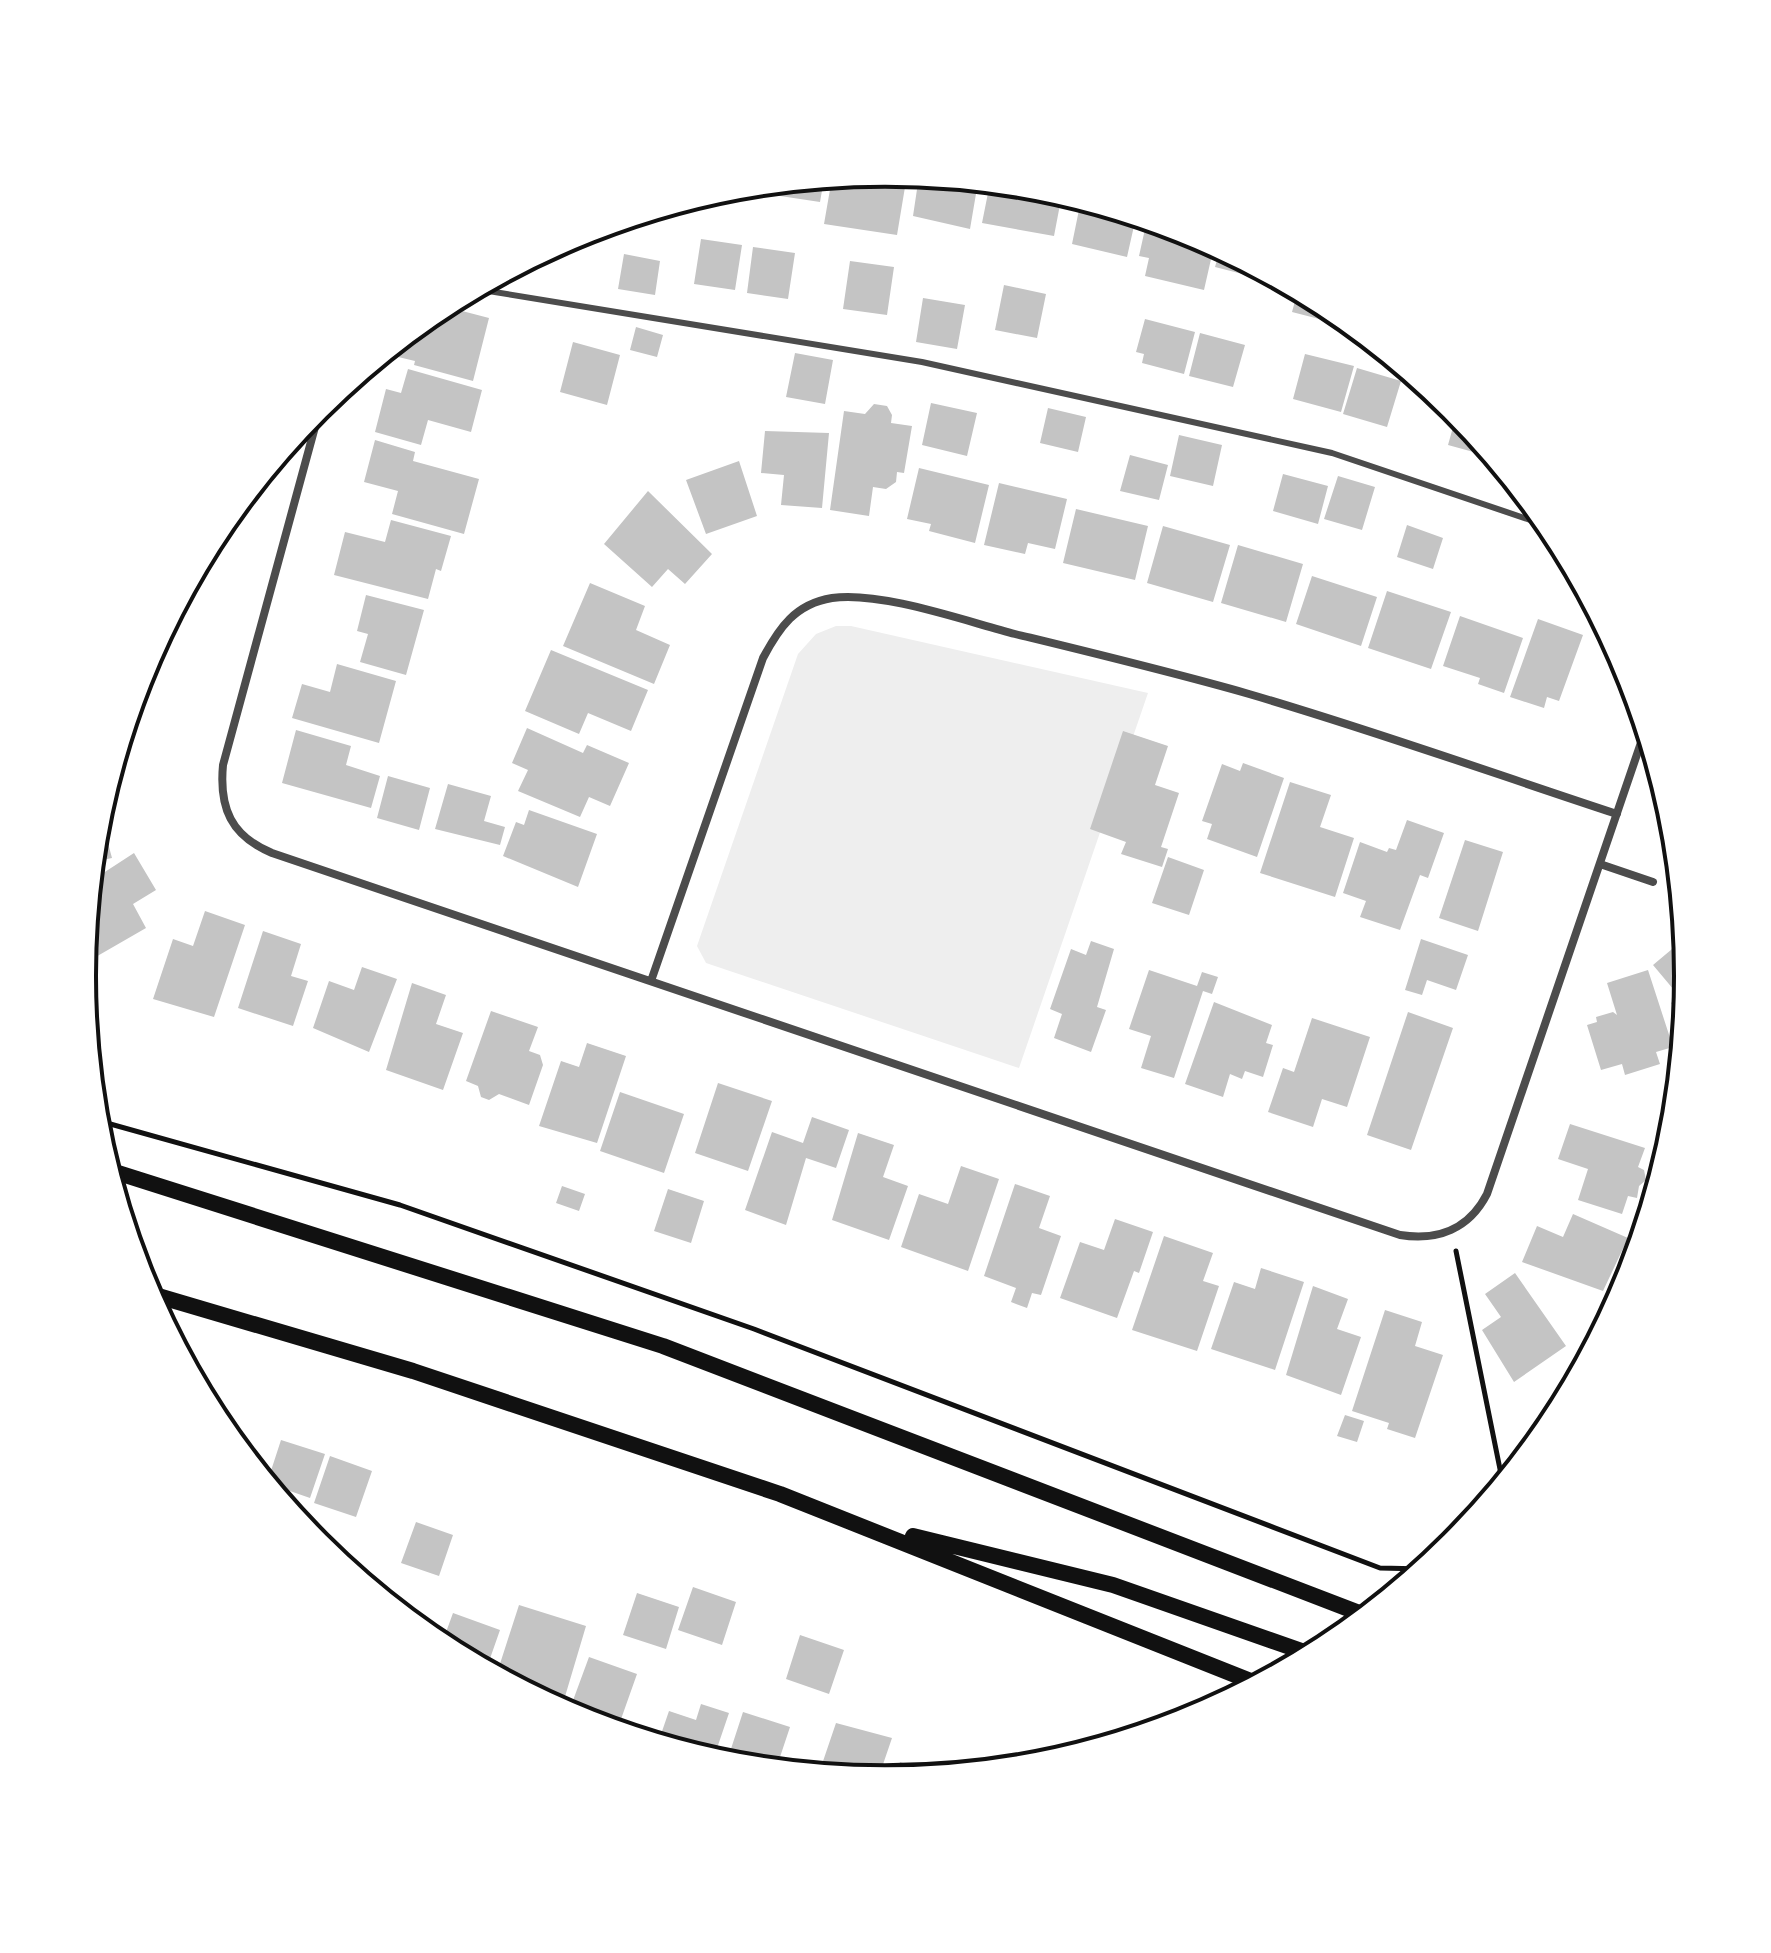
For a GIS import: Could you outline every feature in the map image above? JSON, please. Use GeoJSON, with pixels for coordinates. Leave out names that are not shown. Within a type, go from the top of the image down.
{"type":"FeatureCollection","features":[{"type":"Feature","properties":{"kind":"main road"},"geometry":{"type":"LineString","coordinates":[[121,1174],[663,1346],[1355,1611]]}},
{"type":"Feature","properties":{"kind":"main road"},"geometry":{"type":"LineString","coordinates":[[164,1298],[413,1371],[654,1450],[857,1523],[1246,1679]]}},
{"type":"Feature","properties":{"kind":"main road"},"geometry":{"type":"LineString","coordinates":[[857,1523],[1113,1585],[1297,1649]]}},
{"type":"Feature","properties":{"kind":"street"},"geometry":{"type":"LineString","coordinates":[[313,433],[223,765],[221,788],[229,821],[254,845],[1400,1235],[1420,1239],[1452,1230],[1479,1210],[1487,1194],[1640,746]]}},
{"type":"Feature","properties":{"kind":"street"},"geometry":{"type":"LineString","coordinates":[[651,981],[763,658],[781,623],[802,609],[828,599],[855,596],[1177,674],[1322,717],[1617,814]]}},
{"type":"Feature","properties":{"kind":"street"},"geometry":{"type":"LineString","coordinates":[[1600,864],[1653,882]]}},
{"type":"Feature","properties":{"kind":"lane"},"geometry":{"type":"LineString","coordinates":[[493,292],[922,362],[1332,453],[1529,519]]}},
{"type":"Feature","properties":{"kind":"path"},"geometry":{"type":"LineString","coordinates":[[110,1124],[400,1205],[754,1329],[1380,1568],[1407,1569]]}},
{"type":"Feature","properties":{"kind":"path"},"geometry":{"type":"LineString","coordinates":[[1452,1230],[1500,1471]]}},
{"type":"Feature","properties":{"kind":"shaded area"},"geometry":{"type":"Polygon","coordinates":[[[836,626],[851,626],[1148,693],[1019,1068],[706,963],[697,946],[798,654],[816,634],[836,626]]]}},
{"type":"Feature","properties":{"kind":"building"},"geometry":{"type":"Polygon","coordinates":[[[905,188],[897,235],[824,224],[830,189],[905,188]]]}},
{"type":"Feature","properties":{"kind":"building"},"geometry":{"type":"Polygon","coordinates":[[[917,188],[976,193],[970,229],[913,216],[917,188]]]}},
{"type":"Feature","properties":{"kind":"building"},"geometry":{"type":"Polygon","coordinates":[[[822,190],[820,202],[775,195],[822,190]]]}},
{"type":"Feature","properties":{"kind":"building"},"geometry":{"type":"Polygon","coordinates":[[[988,194],[1060,207],[1054,236],[982,223],[988,194]]]}},
{"type":"Feature","properties":{"kind":"building"},"geometry":{"type":"Polygon","coordinates":[[[1079,211],[1134,227],[1127,257],[1072,244],[1079,211]]]}},
{"type":"Feature","properties":{"kind":"building"},"geometry":{"type":"Polygon","coordinates":[[[1145,231],[1211,257],[1204,290],[1145,276],[1149,258],[1139,256],[1145,231]]]}},
{"type":"Feature","properties":{"kind":"building"},"geometry":{"type":"Polygon","coordinates":[[[701,239],[742,245],[735,290],[694,284],[701,239]]]}},
{"type":"Feature","properties":{"kind":"building"},"geometry":{"type":"Polygon","coordinates":[[[753,247],[795,253],[788,299],[747,293],[753,247]]]}},
{"type":"Feature","properties":{"kind":"building"},"geometry":{"type":"Polygon","coordinates":[[[624,254],[660,261],[655,295],[618,289],[624,254]]]}},
{"type":"Feature","properties":{"kind":"building"},"geometry":{"type":"Polygon","coordinates":[[[1217,260],[1248,275],[1215,267],[1217,260]]]}},
{"type":"Feature","properties":{"kind":"building"},"geometry":{"type":"Polygon","coordinates":[[[850,261],[894,267],[887,315],[843,309],[850,261]]]}},
{"type":"Feature","properties":{"kind":"building"},"geometry":{"type":"Polygon","coordinates":[[[1004,285],[1046,294],[1037,338],[995,330],[1004,285]]]}},
{"type":"Feature","properties":{"kind":"building"},"geometry":{"type":"Polygon","coordinates":[[[923,298],[965,305],[957,349],[916,342],[923,298]]]}},
{"type":"Feature","properties":{"kind":"building"},"geometry":{"type":"Polygon","coordinates":[[[1295,302],[1325,320],[1292,312],[1295,302]]]}},
{"type":"Feature","properties":{"kind":"building"},"geometry":{"type":"Polygon","coordinates":[[[462,311],[489,318],[473,381],[414,365],[415,361],[397,357],[462,311]]]}},
{"type":"Feature","properties":{"kind":"building"},"geometry":{"type":"Polygon","coordinates":[[[1145,319],[1195,332],[1184,374],[1142,363],[1144,354],[1136,352],[1145,319]]]}},
{"type":"Feature","properties":{"kind":"building"},"geometry":{"type":"Polygon","coordinates":[[[636,327],[663,335],[657,357],[630,350],[636,327]]]}},
{"type":"Feature","properties":{"kind":"building"},"geometry":{"type":"Polygon","coordinates":[[[1200,333],[1245,345],[1233,387],[1189,376],[1200,333]]]}},
{"type":"Feature","properties":{"kind":"building"},"geometry":{"type":"Polygon","coordinates":[[[573,342],[620,355],[607,405],[560,392],[573,342]]]}},
{"type":"Feature","properties":{"kind":"building"},"geometry":{"type":"Polygon","coordinates":[[[795,353],[833,360],[825,404],[786,397],[795,353]]]}},
{"type":"Feature","properties":{"kind":"building"},"geometry":{"type":"Polygon","coordinates":[[[1305,354],[1354,366],[1341,412],[1293,399],[1305,354]]]}},
{"type":"Feature","properties":{"kind":"building"},"geometry":{"type":"Polygon","coordinates":[[[1357,368],[1401,381],[1387,427],[1343,414],[1357,368]]]}},
{"type":"Feature","properties":{"kind":"building"},"geometry":{"type":"Polygon","coordinates":[[[408,369],[482,390],[471,432],[428,420],[421,445],[375,432],[386,389],[401,393],[408,369]]]}},
{"type":"Feature","properties":{"kind":"building"},"geometry":{"type":"Polygon","coordinates":[[[931,403],[977,413],[967,456],[922,445],[931,403]]]}},
{"type":"Feature","properties":{"kind":"building"},"geometry":{"type":"Polygon","coordinates":[[[874,404],[887,406],[892,415],[891,423],[912,426],[904,473],[897,472],[896,482],[886,489],[873,487],[869,516],[830,510],[844,411],[865,414],[874,404]]]}},
{"type":"Feature","properties":{"kind":"building"},"geometry":{"type":"Polygon","coordinates":[[[1048,408],[1086,417],[1078,452],[1040,443],[1048,408]]]}},
{"type":"Feature","properties":{"kind":"building"},"geometry":{"type":"Polygon","coordinates":[[[1453,428],[1476,453],[1448,445],[1453,428]]]}},
{"type":"Feature","properties":{"kind":"building"},"geometry":{"type":"Polygon","coordinates":[[[765,431],[829,433],[822,508],[781,505],[784,475],[761,473],[765,431]]]}},
{"type":"Feature","properties":{"kind":"building"},"geometry":{"type":"Polygon","coordinates":[[[1179,435],[1222,445],[1213,486],[1170,476],[1179,435]]]}},
{"type":"Feature","properties":{"kind":"building"},"geometry":{"type":"Polygon","coordinates":[[[375,440],[415,452],[413,461],[479,479],[464,534],[392,514],[398,491],[364,482],[375,440]]]}},
{"type":"Feature","properties":{"kind":"building"},"geometry":{"type":"Polygon","coordinates":[[[1130,455],[1168,465],[1159,500],[1120,491],[1130,455]]]}},
{"type":"Feature","properties":{"kind":"building"},"geometry":{"type":"Polygon","coordinates":[[[739,461],[757,516],[706,534],[686,480],[739,461]]]}},
{"type":"Feature","properties":{"kind":"building"},"geometry":{"type":"Polygon","coordinates":[[[919,468],[989,485],[975,543],[929,531],[931,524],[907,519],[919,468]]]}},
{"type":"Feature","properties":{"kind":"building"},"geometry":{"type":"Polygon","coordinates":[[[1283,474],[1328,486],[1318,524],[1273,511],[1283,474]]]}},
{"type":"Feature","properties":{"kind":"building"},"geometry":{"type":"Polygon","coordinates":[[[1338,476],[1375,487],[1362,530],[1324,519],[1338,476]]]}},
{"type":"Feature","properties":{"kind":"building"},"geometry":{"type":"Polygon","coordinates":[[[999,483],[1067,499],[1055,549],[1028,543],[1025,554],[984,545],[999,483]]]}},
{"type":"Feature","properties":{"kind":"building"},"geometry":{"type":"Polygon","coordinates":[[[648,491],[712,554],[685,584],[668,569],[652,587],[604,544],[648,491]]]}},
{"type":"Feature","properties":{"kind":"building"},"geometry":{"type":"Polygon","coordinates":[[[1076,509],[1148,526],[1135,580],[1063,563],[1076,509]]]}},
{"type":"Feature","properties":{"kind":"building"},"geometry":{"type":"Polygon","coordinates":[[[391,520],[451,536],[441,571],[436,569],[428,599],[334,575],[345,532],[385,542],[391,520]]]}},
{"type":"Feature","properties":{"kind":"building"},"geometry":{"type":"Polygon","coordinates":[[[1407,525],[1443,538],[1433,569],[1397,557],[1407,525]]]}},
{"type":"Feature","properties":{"kind":"building"},"geometry":{"type":"Polygon","coordinates":[[[1163,526],[1230,545],[1213,602],[1147,583],[1163,526]]]}},
{"type":"Feature","properties":{"kind":"building"},"geometry":{"type":"Polygon","coordinates":[[[1238,545],[1303,564],[1286,622],[1221,603],[1238,545]]]}},
{"type":"Feature","properties":{"kind":"building"},"geometry":{"type":"Polygon","coordinates":[[[1312,576],[1377,597],[1361,646],[1296,624],[1312,576]]]}},
{"type":"Feature","properties":{"kind":"building"},"geometry":{"type":"Polygon","coordinates":[[[590,583],[645,606],[636,630],[670,645],[654,684],[563,646],[590,583]]]}},
{"type":"Feature","properties":{"kind":"building"},"geometry":{"type":"Polygon","coordinates":[[[1387,591],[1451,612],[1431,669],[1368,648],[1387,591]]]}},
{"type":"Feature","properties":{"kind":"building"},"geometry":{"type":"Polygon","coordinates":[[[366,595],[424,610],[406,675],[360,662],[368,634],[357,631],[366,595]]]}},
{"type":"Feature","properties":{"kind":"building"},"geometry":{"type":"Polygon","coordinates":[[[1460,616],[1523,638],[1504,693],[1478,684],[1480,678],[1443,666],[1460,616]]]}},
{"type":"Feature","properties":{"kind":"building"},"geometry":{"type":"Polygon","coordinates":[[[1538,619],[1583,635],[1559,701],[1547,697],[1544,708],[1510,697],[1538,619]]]}},
{"type":"Feature","properties":{"kind":"building"},"geometry":{"type":"Polygon","coordinates":[[[551,650],[648,690],[631,731],[588,713],[579,734],[525,711],[551,650]]]}},
{"type":"Feature","properties":{"kind":"building"},"geometry":{"type":"Polygon","coordinates":[[[337,664],[396,681],[379,743],[292,718],[302,684],[330,692],[337,664]]]}},
{"type":"Feature","properties":{"kind":"building"},"geometry":{"type":"Polygon","coordinates":[[[527,728],[583,753],[587,745],[629,763],[610,806],[589,797],[580,817],[518,791],[528,770],[512,763],[527,728]]]}},
{"type":"Feature","properties":{"kind":"building"},"geometry":{"type":"Polygon","coordinates":[[[296,730],[351,746],[346,765],[380,776],[371,808],[282,783],[296,730]]]}},
{"type":"Feature","properties":{"kind":"building"},"geometry":{"type":"Polygon","coordinates":[[[1123,731],[1168,746],[1155,785],[1179,793],[1161,847],[1168,849],[1162,867],[1121,854],[1126,842],[1090,829],[1123,731]]]}},
{"type":"Feature","properties":{"kind":"building"},"geometry":{"type":"Polygon","coordinates":[[[1243,763],[1284,778],[1257,857],[1207,839],[1212,824],[1202,821],[1222,764],[1240,771],[1243,763]]]}},
{"type":"Feature","properties":{"kind":"building"},"geometry":{"type":"Polygon","coordinates":[[[388,776],[430,788],[419,830],[377,818],[388,776]]]}},
{"type":"Feature","properties":{"kind":"building"},"geometry":{"type":"Polygon","coordinates":[[[1290,782],[1331,795],[1320,827],[1354,838],[1335,897],[1260,873],[1290,782]]]}},
{"type":"Feature","properties":{"kind":"building"},"geometry":{"type":"Polygon","coordinates":[[[448,784],[491,796],[484,821],[505,827],[500,845],[435,829],[448,784]]]}},
{"type":"Feature","properties":{"kind":"building"},"geometry":{"type":"Polygon","coordinates":[[[529,810],[597,834],[578,887],[503,856],[516,822],[524,825],[529,810]]]}},
{"type":"Feature","properties":{"kind":"building"},"geometry":{"type":"Polygon","coordinates":[[[1407,820],[1444,833],[1428,878],[1420,875],[1400,930],[1360,917],[1366,901],[1343,893],[1360,842],[1387,852],[1389,848],[1396,850],[1407,820]]]}},
{"type":"Feature","properties":{"kind":"building"},"geometry":{"type":"Polygon","coordinates":[[[1465,840],[1503,852],[1478,931],[1439,918],[1465,840]]]}},
{"type":"Feature","properties":{"kind":"building"},"geometry":{"type":"Polygon","coordinates":[[[108,842],[112,858],[105,859],[108,842]]]}},
{"type":"Feature","properties":{"kind":"building"},"geometry":{"type":"Polygon","coordinates":[[[134,853],[156,890],[133,904],[146,928],[97,956],[98,925],[103,873],[134,853]]]}},
{"type":"Feature","properties":{"kind":"building"},"geometry":{"type":"Polygon","coordinates":[[[1168,857],[1204,870],[1189,915],[1152,903],[1168,857]]]}},
{"type":"Feature","properties":{"kind":"building"},"geometry":{"type":"Polygon","coordinates":[[[205,911],[245,925],[214,1017],[153,999],[173,939],[193,946],[205,911]]]}},
{"type":"Feature","properties":{"kind":"building"},"geometry":{"type":"Polygon","coordinates":[[[263,931],[301,944],[291,976],[308,981],[293,1026],[238,1008],[263,931]]]}},
{"type":"Feature","properties":{"kind":"building"},"geometry":{"type":"Polygon","coordinates":[[[1421,939],[1468,955],[1456,990],[1427,980],[1422,995],[1405,990],[1421,939]]]}},
{"type":"Feature","properties":{"kind":"building"},"geometry":{"type":"Polygon","coordinates":[[[1091,941],[1114,949],[1097,1007],[1106,1010],[1091,1052],[1054,1038],[1062,1014],[1050,1009],[1071,949],[1086,955],[1091,941]]]}},
{"type":"Feature","properties":{"kind":"building"},"geometry":{"type":"Polygon","coordinates":[[[1674,947],[1674,991],[1653,965],[1674,947]]]}},
{"type":"Feature","properties":{"kind":"building"},"geometry":{"type":"Polygon","coordinates":[[[362,967],[397,979],[369,1052],[313,1028],[329,981],[354,990],[362,967]]]}},
{"type":"Feature","properties":{"kind":"building"},"geometry":{"type":"Polygon","coordinates":[[[1149,970],[1197,986],[1202,972],[1218,977],[1212,994],[1203,991],[1174,1078],[1141,1068],[1151,1036],[1129,1029],[1149,970]]]}},
{"type":"Feature","properties":{"kind":"building"},"geometry":{"type":"Polygon","coordinates":[[[1648,970],[1672,1043],[1671,1048],[1656,1052],[1660,1064],[1625,1075],[1622,1064],[1601,1070],[1587,1025],[1597,1022],[1596,1017],[1613,1012],[1617,1015],[1607,983],[1648,970]]]}},
{"type":"Feature","properties":{"kind":"building"},"geometry":{"type":"Polygon","coordinates":[[[412,983],[446,995],[436,1024],[463,1033],[443,1090],[386,1070],[412,983]]]}},
{"type":"Feature","properties":{"kind":"building"},"geometry":{"type":"Polygon","coordinates":[[[1214,1002],[1272,1025],[1266,1043],[1273,1045],[1263,1077],[1245,1071],[1242,1079],[1230,1074],[1223,1097],[1185,1084],[1214,1002]]]}},
{"type":"Feature","properties":{"kind":"building"},"geometry":{"type":"Polygon","coordinates":[[[491,1011],[538,1027],[529,1051],[540,1055],[543,1065],[529,1105],[499,1094],[489,1100],[481,1097],[478,1086],[466,1081],[491,1011]]]}},
{"type":"Feature","properties":{"kind":"building"},"geometry":{"type":"Polygon","coordinates":[[[1408,1012],[1453,1028],[1411,1150],[1367,1135],[1408,1012]]]}},
{"type":"Feature","properties":{"kind":"building"},"geometry":{"type":"Polygon","coordinates":[[[1312,1018],[1370,1037],[1347,1107],[1322,1099],[1313,1127],[1268,1112],[1283,1068],[1294,1072],[1312,1018]]]}},
{"type":"Feature","properties":{"kind":"building"},"geometry":{"type":"Polygon","coordinates":[[[587,1043],[626,1056],[597,1143],[539,1126],[561,1061],[579,1067],[587,1043]]]}},
{"type":"Feature","properties":{"kind":"building"},"geometry":{"type":"Polygon","coordinates":[[[718,1083],[772,1101],[748,1171],[695,1153],[718,1083]]]}},
{"type":"Feature","properties":{"kind":"building"},"geometry":{"type":"Polygon","coordinates":[[[620,1092],[684,1114],[664,1173],[600,1151],[620,1092]]]}},
{"type":"Feature","properties":{"kind":"building"},"geometry":{"type":"Polygon","coordinates":[[[812,1117],[849,1130],[836,1168],[806,1158],[786,1225],[745,1210],[772,1132],[803,1143],[812,1117]]]}},
{"type":"Feature","properties":{"kind":"building"},"geometry":{"type":"Polygon","coordinates":[[[1570,1124],[1645,1148],[1638,1167],[1644,1170],[1646,1180],[1639,1186],[1637,1198],[1628,1196],[1622,1214],[1578,1200],[1588,1169],[1558,1159],[1570,1124]]]}},
{"type":"Feature","properties":{"kind":"building"},"geometry":{"type":"Polygon","coordinates":[[[858,1133],[894,1145],[883,1177],[908,1186],[889,1240],[832,1220],[858,1133]]]}},
{"type":"Feature","properties":{"kind":"building"},"geometry":{"type":"Polygon","coordinates":[[[961,1166],[999,1179],[968,1271],[901,1247],[919,1194],[948,1204],[961,1166]]]}},
{"type":"Feature","properties":{"kind":"building"},"geometry":{"type":"Polygon","coordinates":[[[1015,1184],[1050,1196],[1039,1228],[1061,1236],[1041,1295],[1032,1293],[1027,1308],[1011,1302],[1016,1288],[984,1276],[1015,1184]]]}},
{"type":"Feature","properties":{"kind":"building"},"geometry":{"type":"Polygon","coordinates":[[[562,1186],[585,1194],[579,1211],[556,1203],[562,1186]]]}},
{"type":"Feature","properties":{"kind":"building"},"geometry":{"type":"Polygon","coordinates":[[[668,1189],[704,1201],[691,1243],[654,1231],[668,1189]]]}},
{"type":"Feature","properties":{"kind":"building"},"geometry":{"type":"Polygon","coordinates":[[[1573,1214],[1628,1238],[1603,1291],[1522,1262],[1537,1226],[1563,1237],[1573,1214]]]}},
{"type":"Feature","properties":{"kind":"building"},"geometry":{"type":"Polygon","coordinates":[[[1115,1219],[1153,1232],[1139,1273],[1134,1271],[1117,1318],[1060,1298],[1080,1242],[1104,1250],[1115,1219]]]}},
{"type":"Feature","properties":{"kind":"building"},"geometry":{"type":"Polygon","coordinates":[[[1164,1236],[1213,1253],[1203,1281],[1219,1286],[1197,1351],[1132,1330],[1164,1236]]]}},
{"type":"Feature","properties":{"kind":"building"},"geometry":{"type":"Polygon","coordinates":[[[1261,1268],[1304,1282],[1275,1370],[1211,1349],[1234,1282],[1255,1289],[1261,1268]]]}},
{"type":"Feature","properties":{"kind":"building"},"geometry":{"type":"Polygon","coordinates":[[[1515,1273],[1566,1346],[1514,1382],[1482,1330],[1501,1317],[1485,1294],[1515,1273]]]}},
{"type":"Feature","properties":{"kind":"building"},"geometry":{"type":"Polygon","coordinates":[[[1313,1286],[1348,1299],[1337,1329],[1361,1337],[1341,1395],[1286,1375],[1313,1286]]]}},
{"type":"Feature","properties":{"kind":"building"},"geometry":{"type":"Polygon","coordinates":[[[1385,1310],[1422,1322],[1415,1346],[1443,1355],[1415,1438],[1387,1429],[1389,1423],[1352,1411],[1385,1310]]]}},
{"type":"Feature","properties":{"kind":"building"},"geometry":{"type":"Polygon","coordinates":[[[1345,1415],[1364,1421],[1357,1442],[1337,1436],[1345,1415]]]}},
{"type":"Feature","properties":{"kind":"building"},"geometry":{"type":"Polygon","coordinates":[[[281,1440],[325,1454],[310,1498],[286,1490],[271,1471],[281,1440]]]}},
{"type":"Feature","properties":{"kind":"building"},"geometry":{"type":"Polygon","coordinates":[[[330,1456],[372,1471],[356,1517],[314,1503],[330,1456]]]}},
{"type":"Feature","properties":{"kind":"building"},"geometry":{"type":"Polygon","coordinates":[[[416,1522],[453,1535],[439,1576],[401,1563],[416,1522]]]}},
{"type":"Feature","properties":{"kind":"building"},"geometry":{"type":"Polygon","coordinates":[[[693,1587],[736,1602],[722,1645],[678,1630],[693,1587]]]}},
{"type":"Feature","properties":{"kind":"building"},"geometry":{"type":"Polygon","coordinates":[[[637,1593],[679,1607],[666,1649],[623,1635],[637,1593]]]}},
{"type":"Feature","properties":{"kind":"building"},"geometry":{"type":"Polygon","coordinates":[[[519,1605],[586,1626],[565,1698],[500,1665],[519,1605]]]}},
{"type":"Feature","properties":{"kind":"building"},"geometry":{"type":"Polygon","coordinates":[[[453,1613],[500,1630],[490,1659],[446,1632],[453,1613]]]}},
{"type":"Feature","properties":{"kind":"building"},"geometry":{"type":"Polygon","coordinates":[[[800,1635],[844,1650],[829,1694],[786,1679],[800,1635]]]}},
{"type":"Feature","properties":{"kind":"building"},"geometry":{"type":"Polygon","coordinates":[[[589,1657],[637,1674],[621,1720],[573,1701],[589,1657]]]}},
{"type":"Feature","properties":{"kind":"building"},"geometry":{"type":"Polygon","coordinates":[[[701,1704],[729,1713],[717,1748],[661,1733],[669,1711],[696,1720],[701,1704]]]}},
{"type":"Feature","properties":{"kind":"building"},"geometry":{"type":"Polygon","coordinates":[[[743,1712],[790,1727],[779,1759],[730,1751],[743,1712]]]}},
{"type":"Feature","properties":{"kind":"building"},"geometry":{"type":"Polygon","coordinates":[[[836,1723],[892,1738],[882,1766],[822,1763],[836,1723]]]}}]}
